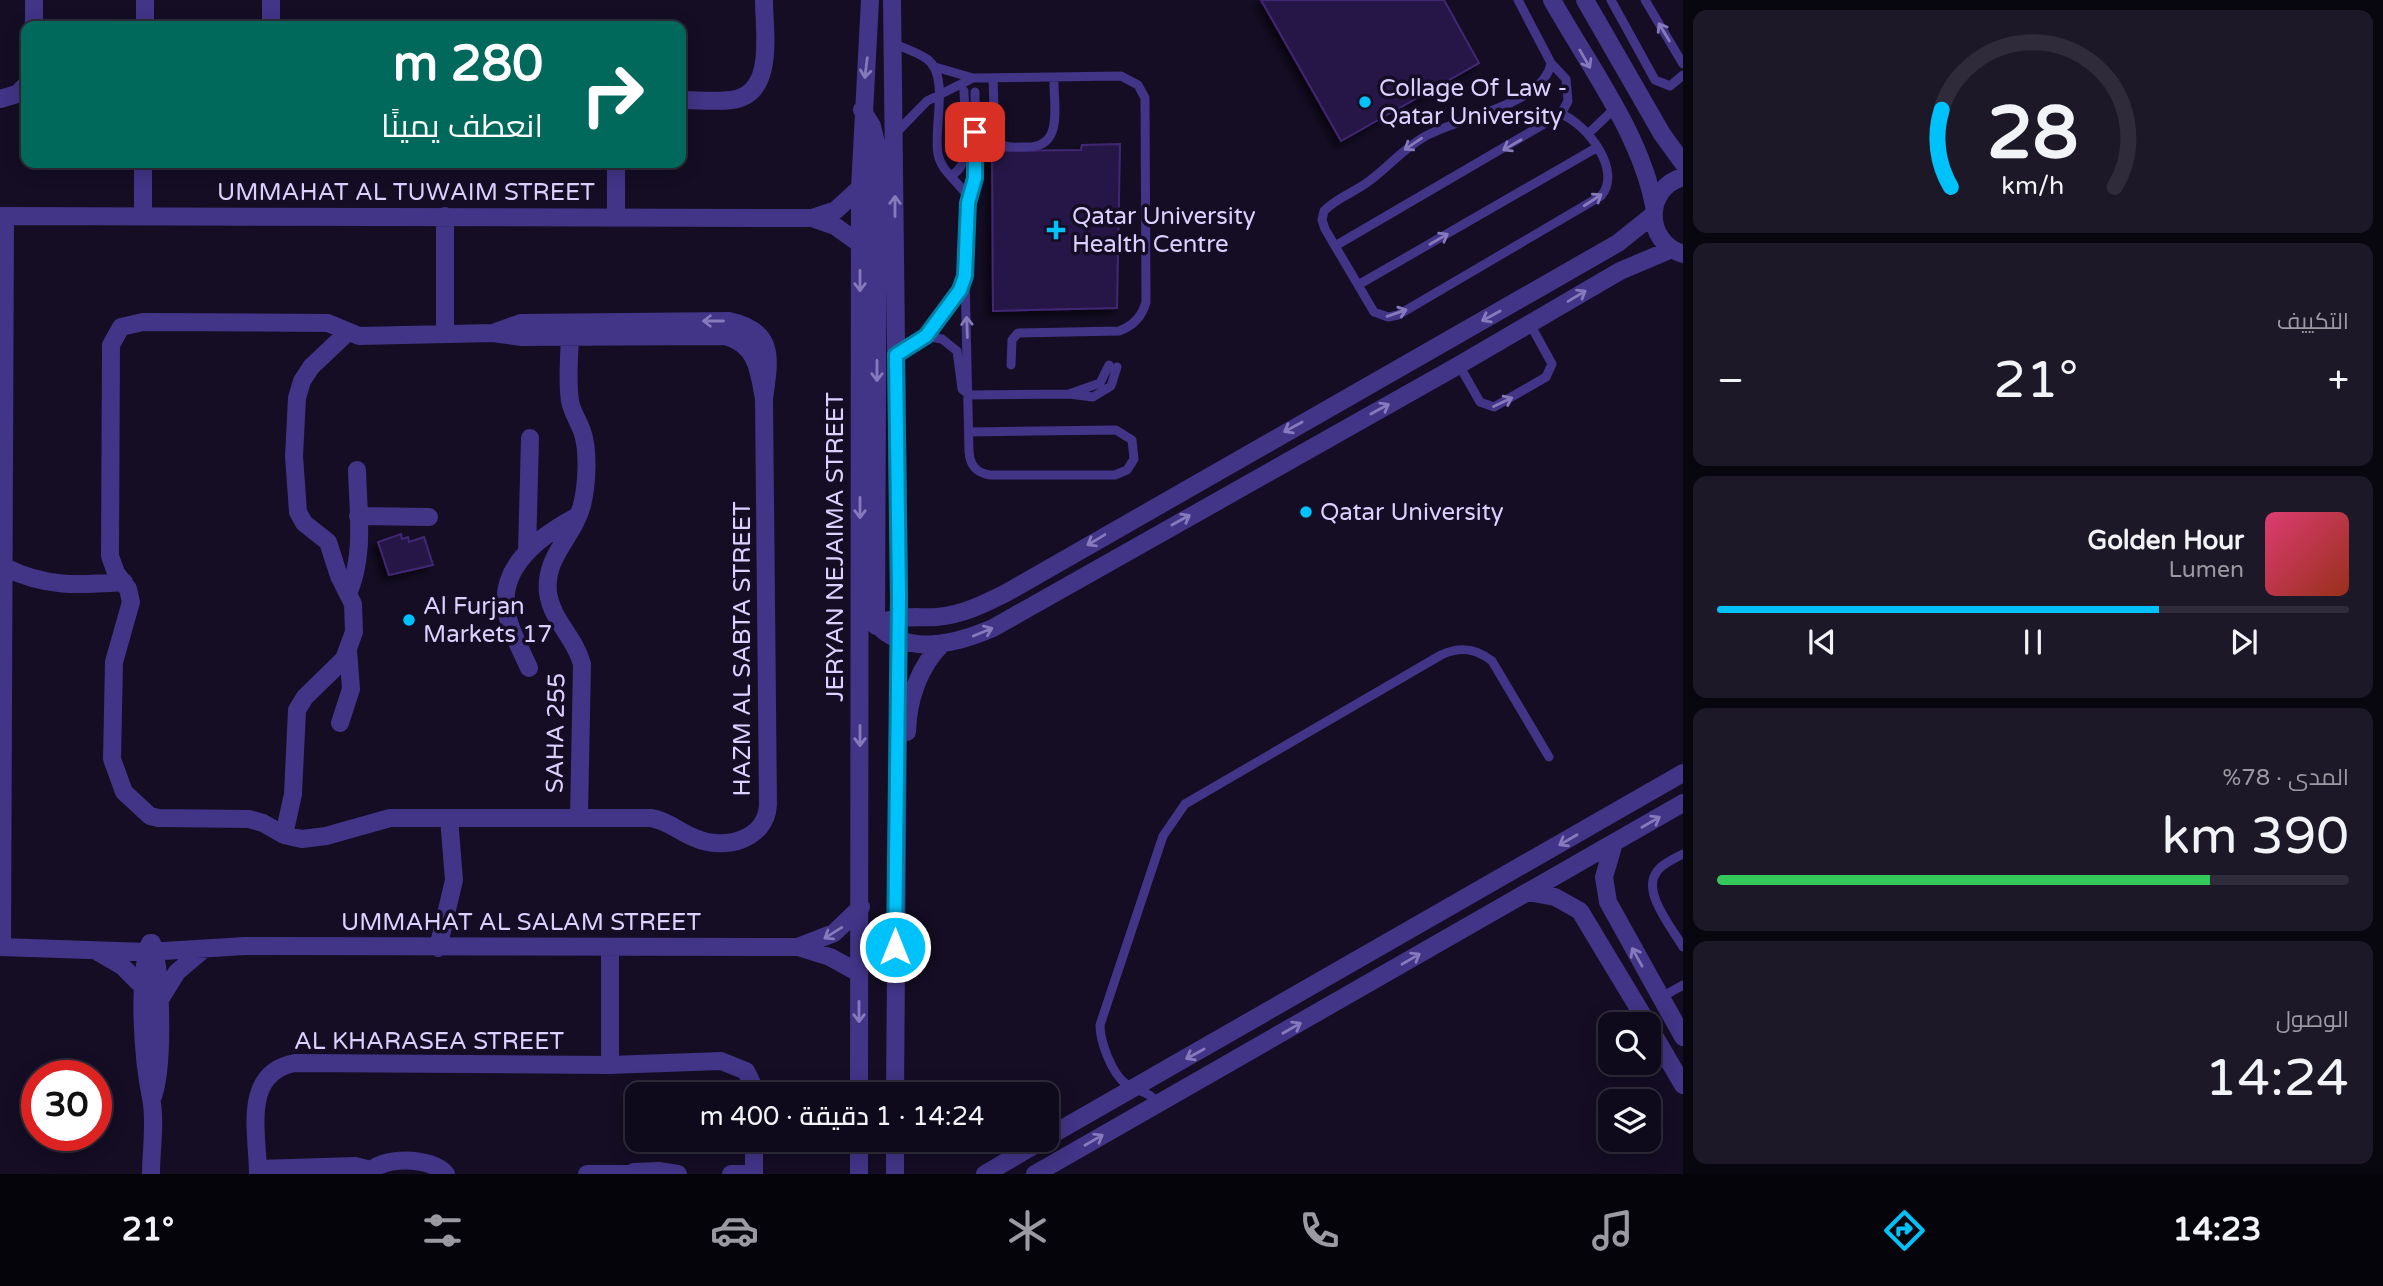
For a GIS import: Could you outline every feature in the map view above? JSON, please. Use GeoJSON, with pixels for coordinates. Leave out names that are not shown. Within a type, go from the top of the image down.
{"type":"FeatureCollection","features":[{"type":"Feature","properties":{"kind":"street"},"geometry":{"type":"LineString","coordinates":[[34,0],[34,21]]}},
{"type":"Feature","properties":{"kind":"street"},"geometry":{"type":"LineString","coordinates":[[145,0],[145,21]]}},
{"type":"Feature","properties":{"kind":"street"},"geometry":{"type":"LineString","coordinates":[[271,0],[271,21]]}},
{"type":"Feature","properties":{"kind":"street"},"geometry":{"type":"LineString","coordinates":[[686,100],[732,100],[752,90],[763,70],[764,0]]}},
{"type":"Feature","properties":{"kind":"street","name":"JERYAN NEJAIMA STREET"},"geometry":{"type":"LineString","coordinates":[[859,1082],[860,188],[862,110],[870,0]]}},
{"type":"Feature","properties":{"kind":"street"},"geometry":{"type":"LineString","coordinates":[[892,0],[898,617],[895,1082]]}},
{"type":"Feature","properties":{"kind":"street"},"geometry":{"type":"LineString","coordinates":[[1552,0],[1640,157],[1656,231],[1679,253]]}},
{"type":"Feature","properties":{"kind":"street"},"geometry":{"type":"LineString","coordinates":[[1585,0],[1662,134],[1683,163]]}},
{"type":"Feature","properties":{"kind":"street"},"geometry":{"type":"LineString","coordinates":[[0,99],[17,94],[21,90]]}},
{"type":"Feature","properties":{"kind":"street"},"geometry":{"type":"LineString","coordinates":[[860,650],[876,626],[878,151],[872,126],[862,110]]}},
{"type":"Feature","properties":{"kind":"street"},"geometry":{"type":"LineString","coordinates":[[143,168],[143,216]]}},
{"type":"Feature","properties":{"kind":"street"},"geometry":{"type":"LineString","coordinates":[[616,168],[617,217]]}},
{"type":"Feature","properties":{"kind":"street"},"geometry":{"type":"LineString","coordinates":[[876,626],[898,617],[938,617],[979,607],[1627,237],[1653,211],[1662,190],[1683,177]]}},
{"type":"Feature","properties":{"kind":"street","name":"UMMAHAT AL TUWAIM STREET"},"geometry":{"type":"LineString","coordinates":[[2,216],[812,218],[836,210],[860,188]]}},
{"type":"Feature","properties":{"kind":"street"},"geometry":{"type":"LineString","coordinates":[[1,947],[5,567],[2,475],[2,216]]}},
{"type":"Feature","properties":{"kind":"street"},"geometry":{"type":"LineString","coordinates":[[445,216],[445,334]]}},
{"type":"Feature","properties":{"kind":"street","name":"UMMAHAT AL TUWAIM STREET"},"geometry":{"type":"LineString","coordinates":[[812,218],[835,226],[860,244]]}},
{"type":"Feature","properties":{"kind":"street"},"geometry":{"type":"LineString","coordinates":[[860,597],[876,626],[897,640],[943,643],[993,628],[1154,534],[1459,365],[1628,267],[1679,253]]}},
{"type":"Feature","properties":{"kind":"street"},"geometry":{"type":"LineString","coordinates":[[1534,292],[1548,313]]}},
{"type":"Feature","properties":{"kind":"street","name":"HAZM AL SABTA STREET"},"geometry":{"type":"LineString","coordinates":[[493,333],[521,323],[599,329],[655,329],[717,335],[737,331],[758,333],[767,351],[764,399],[768,805],[765,820],[756,832],[744,839],[712,842],[694,838],[661,820],[579,816],[390,818],[326,836],[302,839],[284,835],[263,823],[249,819],[158,818],[140,809],[124,792],[114,771],[111,747],[114,662],[131,609],[131,597],[116,573],[110,556],[111,345],[116,333],[128,324],[143,321],[328,323],[359,336],[493,333],[522,337],[570,337],[599,329]]}},
{"type":"Feature","properties":{"kind":"street"},"geometry":{"type":"LineString","coordinates":[[284,835],[293,794],[297,710],[305,697],[338,666],[348,650],[355,623],[353,604],[325,537],[304,523],[298,512],[294,456],[297,398],[302,381],[311,367],[348,332]]}},
{"type":"Feature","properties":{"kind":"street"},"geometry":{"type":"LineString","coordinates":[[529,668],[505,605],[511,573],[527,552],[579,516],[585,491],[585,446],[570,402],[570,337]]}},
{"type":"Feature","properties":{"kind":"street"},"geometry":{"type":"LineString","coordinates":[[527,552],[530,438]]}},
{"type":"Feature","properties":{"kind":"street"},"geometry":{"type":"LineString","coordinates":[[348,594],[358,563],[356,470]]}},
{"type":"Feature","properties":{"kind":"street"},"geometry":{"type":"LineString","coordinates":[[1142,512],[1154,534]]}},
{"type":"Feature","properties":{"kind":"street"},"geometry":{"type":"LineString","coordinates":[[358,516],[429,517]]}},
{"type":"Feature","properties":{"kind":"street","name":"SAHA 255"},"geometry":{"type":"LineString","coordinates":[[579,516],[555,555],[549,574],[548,594],[554,614],[576,646],[582,664],[579,816]]}},
{"type":"Feature","properties":{"kind":"street"},"geometry":{"type":"LineString","coordinates":[[5,567],[27,578],[54,584],[124,582]]}},
{"type":"Feature","properties":{"kind":"street"},"geometry":{"type":"LineString","coordinates":[[895,820],[906,797],[910,705],[926,664],[943,643]]}},
{"type":"Feature","properties":{"kind":"street"},"geometry":{"type":"LineString","coordinates":[[340,723],[351,689],[348,650]]}},
{"type":"Feature","properties":{"kind":"street"},"geometry":{"type":"LineString","coordinates":[[1035,1174],[1683,803],[1676,777],[1059,1131]]}},
{"type":"Feature","properties":{"kind":"street"},"geometry":{"type":"LineString","coordinates":[[438,947],[454,880],[449,818]]}},
{"type":"Feature","properties":{"kind":"street"},"geometry":{"type":"LineString","coordinates":[[1614,843],[1604,877],[1608,902],[1681,1031]]}},
{"type":"Feature","properties":{"kind":"street"},"geometry":{"type":"LineString","coordinates":[[1528,892],[1555,897],[1580,911],[1641,1012]]}},
{"type":"Feature","properties":{"kind":"street","name":"UMMAHAT AL SALAM STREET"},"geometry":{"type":"LineString","coordinates":[[798,947],[834,933],[861,906]]}},
{"type":"Feature","properties":{"kind":"street","name":"UMMAHAT AL SALAM STREET"},"geometry":{"type":"LineString","coordinates":[[57,947],[86,941],[203,950],[245,946],[798,947],[830,957],[859,973]]}},
{"type":"Feature","properties":{"kind":"street","name":"UMMAHAT AL SALAM STREET"},"geometry":{"type":"LineString","coordinates":[[1,947],[95,950],[151,948],[214,941],[245,946]]}},
{"type":"Feature","properties":{"kind":"street"},"geometry":{"type":"LineString","coordinates":[[610,947],[610,1065]]}},
{"type":"Feature","properties":{"kind":"street"},"geometry":{"type":"LineString","coordinates":[[151,948],[144,988],[145,1074],[152,1099]]}},
{"type":"Feature","properties":{"kind":"street"},"geometry":{"type":"LineString","coordinates":[[151,948],[159,1001],[158,1075],[152,1099],[151,1174]]}},
{"type":"Feature","properties":{"kind":"street"},"geometry":{"type":"LineString","coordinates":[[95,950],[122,966],[144,988]]}},
{"type":"Feature","properties":{"kind":"street"},"geometry":{"type":"LineString","coordinates":[[159,1001],[177,972],[203,950]]}},
{"type":"Feature","properties":{"kind":"street"},"geometry":{"type":"LineString","coordinates":[[1339,972],[1351,993]]}},
{"type":"Feature","properties":{"kind":"street"},"geometry":{"type":"LineString","coordinates":[[1661,1047],[1683,1085]]}},
{"type":"Feature","properties":{"kind":"street","name":"AL KHARASEA STREET"},"geometry":{"type":"LineString","coordinates":[[258,1171],[258,1094],[271,1073],[286,1065],[610,1065],[721,1061],[738,1066],[753,1082]]}},
{"type":"Feature","properties":{"kind":"street","name":"AL KHARASEA STREET"},"geometry":{"type":"LineString","coordinates":[[688,1064],[728,1072],[741,1082]]}},
{"type":"Feature","properties":{"kind":"street"},"geometry":{"type":"LineString","coordinates":[[731,1174],[754,1174],[754,1152]]}},
{"type":"Feature","properties":{"kind":"street"},"geometry":{"type":"LineString","coordinates":[[859,1152],[859,1174]]}},
{"type":"Feature","properties":{"kind":"street"},"geometry":{"type":"LineString","coordinates":[[895,1152],[895,1174]]}},
{"type":"Feature","properties":{"kind":"street"},"geometry":{"type":"LineString","coordinates":[[985,1174],[1023,1152]]}},
{"type":"Feature","properties":{"kind":"street"},"geometry":{"type":"LineString","coordinates":[[258,1171],[355,1166],[369,1172],[386,1162],[429,1163],[446,1174]]}},
{"type":"Feature","properties":{"kind":"street"},"geometry":{"type":"LineString","coordinates":[[587,1174],[658,1171],[678,1174]]}},
{"type":"Feature","properties":{"kind":"lane"},"geometry":{"type":"LineString","coordinates":[[1335,246],[1561,114],[1568,101],[1568,86],[1562,73],[1552,63],[1518,0]]}},
{"type":"Feature","properties":{"kind":"lane"},"geometry":{"type":"LineString","coordinates":[[1611,0],[1655,80],[1670,86],[1683,75]]}},
{"type":"Feature","properties":{"kind":"lane"},"geometry":{"type":"LineString","coordinates":[[1645,0],[1683,64]]}},
{"type":"Feature","properties":{"kind":"lane"},"geometry":{"type":"LineString","coordinates":[[892,43],[926,58],[935,67],[973,78],[1121,76],[1133,80],[1142,91],[1145,106],[1146,302],[1137,321],[1119,331],[1018,333],[1012,340],[1011,365]]}},
{"type":"Feature","properties":{"kind":"lane"},"geometry":{"type":"LineString","coordinates":[[1552,63],[1548,75],[1535,88],[1492,111],[1451,124],[1422,138],[1366,184],[1327,208],[1322,215],[1323,225],[1378,315],[1398,315],[1601,197],[1609,178],[1596,148],[1577,121],[1561,114]]}},
{"type":"Feature","properties":{"kind":"lane"},"geometry":{"type":"LineString","coordinates":[[935,67],[939,94],[937,152],[942,165],[969,199]]}},
{"type":"Feature","properties":{"kind":"lane"},"geometry":{"type":"LineString","coordinates":[[993,78],[995,140],[1006,147],[1037,147],[1046,144],[1053,133],[1054,77]]}},
{"type":"Feature","properties":{"kind":"lane"},"geometry":{"type":"LineString","coordinates":[[895,134],[939,94],[973,78]]}},
{"type":"Feature","properties":{"kind":"lane"},"geometry":{"type":"LineString","coordinates":[[964,91],[974,185],[969,199],[965,276],[969,432],[971,464],[985,474],[1115,475],[1127,470],[1134,459],[1132,440],[1115,429],[969,432]]}},
{"type":"Feature","properties":{"kind":"lane"},"geometry":{"type":"LineString","coordinates":[[952,175],[970,152],[975,92]]}},
{"type":"Feature","properties":{"kind":"lane"},"geometry":{"type":"LineString","coordinates":[[1588,134],[1614,109]]}},
{"type":"Feature","properties":{"kind":"lane"},"geometry":{"type":"LineString","coordinates":[[1358,285],[1596,148]]}},
{"type":"Feature","properties":{"kind":"lane"},"geometry":{"type":"LineString","coordinates":[[896,355],[926,336],[953,304],[965,276]]}},
{"type":"Feature","properties":{"kind":"lane"},"geometry":{"type":"LineString","coordinates":[[1459,365],[1480,402],[1489,407],[1498,405],[1546,377],[1552,364],[1530,324]]}},
{"type":"Feature","properties":{"kind":"lane"},"geometry":{"type":"LineString","coordinates":[[926,336],[948,341],[957,351],[962,390],[969,395],[1069,394],[1100,383],[1113,366]]}},
{"type":"Feature","properties":{"kind":"lane"},"geometry":{"type":"LineString","coordinates":[[1158,1104],[1150,1095],[1120,1078],[1102,1041],[1100,1025],[1164,836],[1185,804],[1441,655],[1459,649],[1477,652],[1492,661],[1549,757]]}},
{"type":"Feature","properties":{"kind":"lane"},"geometry":{"type":"LineString","coordinates":[[1683,854],[1660,867],[1652,884],[1654,895],[1683,947]]}},
{"type":"Feature","properties":{"kind":"lane"},"geometry":{"type":"LineString","coordinates":[[1660,998],[1683,985]]}},
{"type":"Feature","properties":{"kind":"building","name":"Collage Of Law - Qatar University"},"geometry":{"type":"Polygon","coordinates":[[[1261,0],[1444,0],[1479,63],[1341,141],[1261,0]]]}},
{"type":"Feature","properties":{"kind":"building","name":"Qatar University Health Centre"},"geometry":{"type":"Polygon","coordinates":[[[1120,144],[1117,308],[993,311],[992,151],[1081,150],[1082,145],[1120,144]]]}},
{"type":"Feature","properties":{"kind":"building"},"geometry":{"type":"Polygon","coordinates":[[[401,534],[402,539],[408,537],[409,542],[424,537],[433,565],[389,575],[378,542],[401,534]]]}},
{"type":"Feature","properties":{"kind":"place","name":"Collage Of Law - Qatar University"},"geometry":{"type":"Point","coordinates":[1365,102]}},
{"type":"Feature","properties":{"kind":"place","name":"Qatar University Health Centre"},"geometry":{"type":"Point","coordinates":[1056,230]}},
{"type":"Feature","properties":{"kind":"place","name":"Qatar University"},"geometry":{"type":"Point","coordinates":[1306,512]}},
{"type":"Feature","properties":{"kind":"place","name":"Al Furjan Markets 17"},"geometry":{"type":"Point","coordinates":[409,620]}},
{"type":"Feature","properties":{"kind":"route"},"geometry":{"type":"LineString","coordinates":[[895,947],[899,597],[896,355],[926,336],[957,297],[965,276],[968,203],[975,178],[975,132]]}}]}
